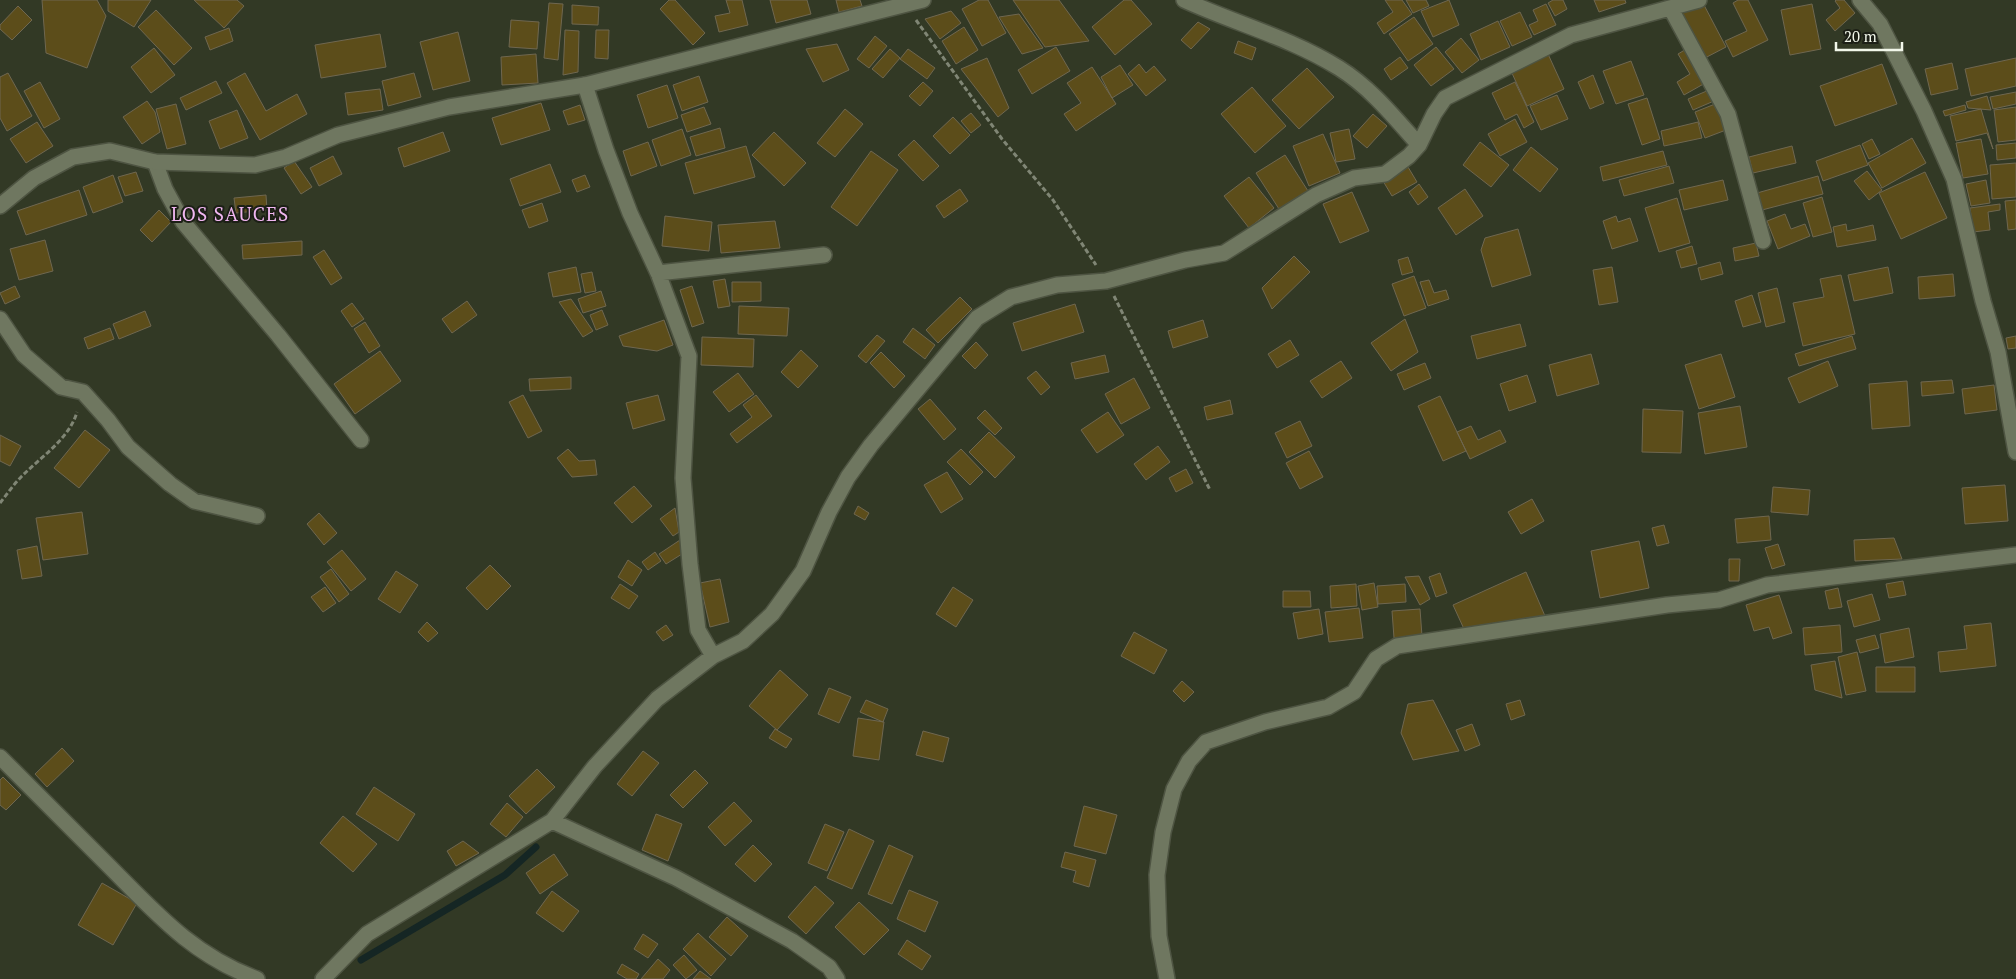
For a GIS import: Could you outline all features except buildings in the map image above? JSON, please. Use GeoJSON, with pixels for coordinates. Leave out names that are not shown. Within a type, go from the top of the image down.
{"type":"FeatureCollection","features":[{"type":"Feature","properties":{"kind":"street"},"geometry":{"type":"LineString","coordinates":[[0,206],[34,178],[73,157],[110,151],[155,162],[255,165],[286,157],[338,135],[430,112],[585,85],[923,0]]}},
{"type":"Feature","properties":{"kind":"street"},"geometry":{"type":"LineString","coordinates":[[1184,0],[1295,45],[1339,68],[1374,95],[1418,145]]}},
{"type":"Feature","properties":{"kind":"street"},"geometry":{"type":"LineString","coordinates":[[323,979],[367,934],[552,821],[596,766],[657,699],[713,656],[743,641],[772,614],[803,571],[829,512],[848,477],[871,445],[977,318],[1011,297],[1057,285],[1106,281],[1185,260],[1224,252],[1316,195],[1354,178],[1385,174],[1409,156],[1418,145],[1434,114],[1446,98],[1571,35],[1699,0]]}},
{"type":"Feature","properties":{"kind":"street"},"geometry":{"type":"LineString","coordinates":[[1860,0],[1880,24],[1924,111],[1954,179],[1998,352],[2016,452]]}},
{"type":"Feature","properties":{"kind":"street"},"geometry":{"type":"LineString","coordinates":[[1671,8],[1728,114],[1763,241]]}},
{"type":"Feature","properties":{"kind":"street"},"geometry":{"type":"LineString","coordinates":[[585,85],[606,150],[630,213],[658,273],[689,356],[683,478],[698,630],[713,656]]}},
{"type":"Feature","properties":{"kind":"street"},"geometry":{"type":"LineString","coordinates":[[155,162],[165,189],[184,222],[278,335],[361,440]]}},
{"type":"Feature","properties":{"kind":"street"},"geometry":{"type":"LineString","coordinates":[[658,273],[824,255]]}},
{"type":"Feature","properties":{"kind":"street"},"geometry":{"type":"LineString","coordinates":[[0,319],[24,355],[61,387],[83,392],[128,446],[170,484],[194,501],[257,516]]}},
{"type":"Feature","properties":{"kind":"street"},"geometry":{"type":"LineString","coordinates":[[1167,979],[1159,936],[1157,875],[1163,832],[1174,789],[1189,761],[1206,742],[1265,722],[1328,707],[1354,692],[1376,659],[1397,646],[1667,605],[1719,600],[1767,586],[2016,555]]}},
{"type":"Feature","properties":{"kind":"street"},"geometry":{"type":"LineString","coordinates":[[0,757],[172,929],[211,958],[235,971],[257,979]]}},
{"type":"Feature","properties":{"kind":"street"},"geometry":{"type":"LineString","coordinates":[[552,821],[676,878],[792,941],[829,967],[837,979]]}},
{"type":"Feature","properties":{"kind":"path"},"geometry":{"type":"LineString","coordinates":[[905,6],[1002,140],[1053,200],[1106,281],[1210,490]]}},
{"type":"Feature","properties":{"kind":"path"},"geometry":{"type":"LineString","coordinates":[[0,503],[21,477],[73,425],[83,392]]}},
{"type":"Feature","properties":{"kind":"waterway"},"geometry":{"type":"LineString","coordinates":[[361,960],[505,875],[536,847]]}},
{"type":"Feature","properties":{"kind":"district","name":"LOS SAUCES"},"geometry":{"type":"Point","coordinates":[230,214]}}]}
